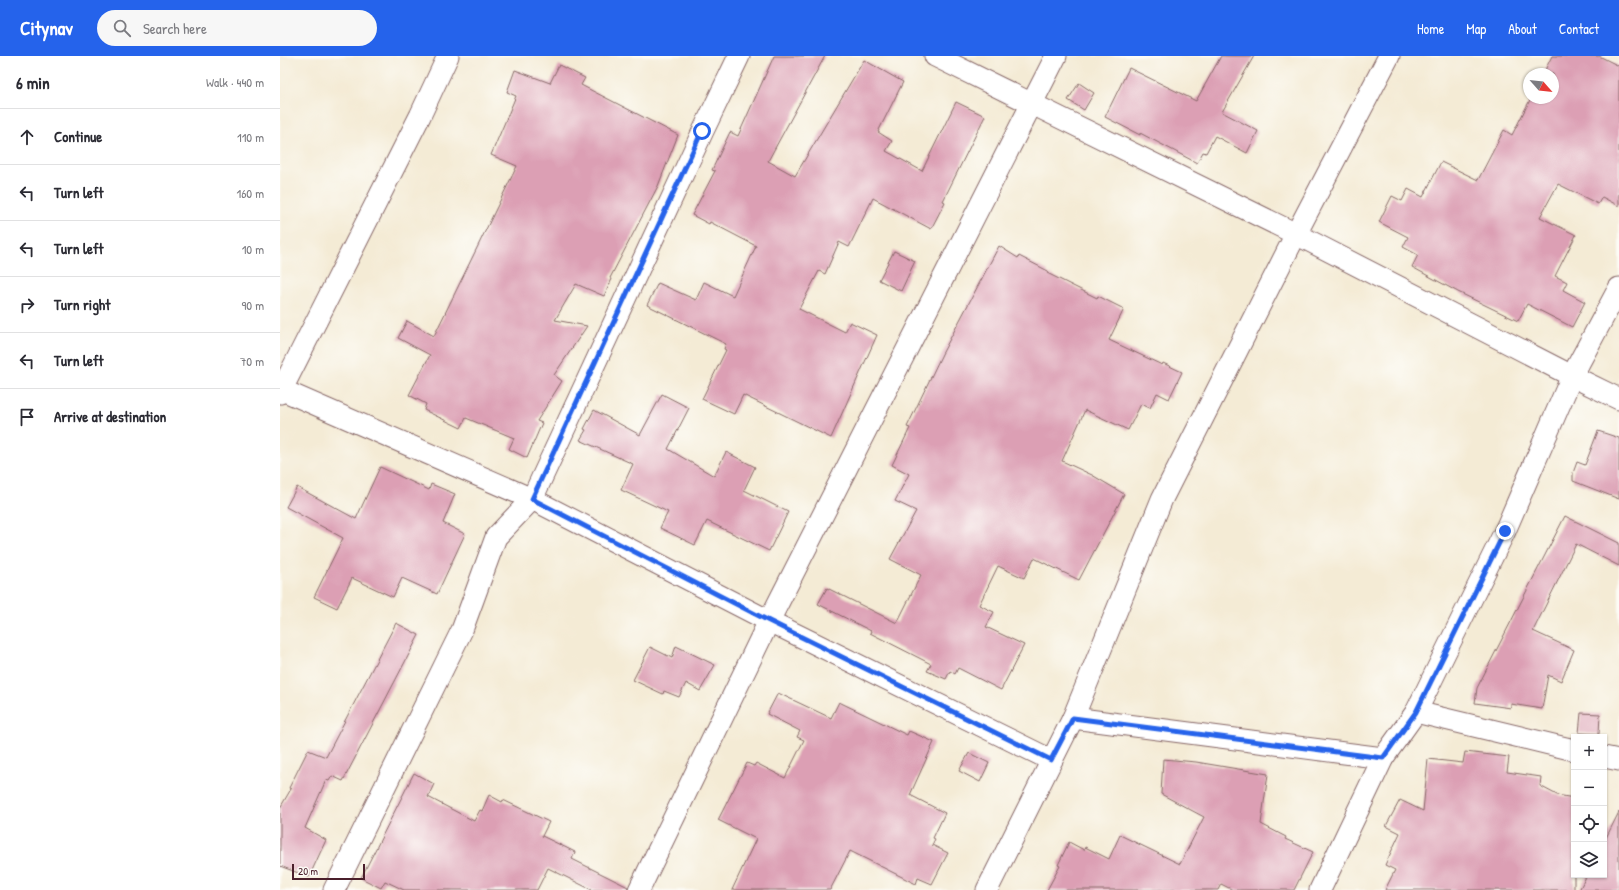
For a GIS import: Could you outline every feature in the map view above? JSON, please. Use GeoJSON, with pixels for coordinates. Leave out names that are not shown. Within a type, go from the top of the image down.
{"type":"FeatureCollection","features":[{"type":"Feature","properties":{"kind":"street"},"geometry":{"type":"LineString","coordinates":[[448,56],[420,116],[281,391],[532,499],[769,621],[1051,760]]}},
{"type":"Feature","properties":{"kind":"street"},"geometry":{"type":"LineString","coordinates":[[334,890],[462,630],[496,537],[532,499],[702,131],[739,56]]}},
{"type":"Feature","properties":{"kind":"street"},"geometry":{"type":"LineString","coordinates":[[935,56],[1296,234],[1619,399]]}},
{"type":"Feature","properties":{"kind":"street"},"geometry":{"type":"LineString","coordinates":[[639,890],[769,621],[1033,104],[1056,56]]}},
{"type":"Feature","properties":{"kind":"street"},"geometry":{"type":"LineString","coordinates":[[987,890],[1073,718],[1162,499],[1296,234],[1389,56]]}},
{"type":"Feature","properties":{"kind":"street"},"geometry":{"type":"LineString","coordinates":[[1320,890],[1383,758],[1416,712],[1505,531],[1572,376],[1619,288]]}},
{"type":"Feature","properties":{"kind":"street"},"geometry":{"type":"LineString","coordinates":[[1416,712],[1571,749]]}},
{"type":"Feature","properties":{"kind":"street"},"geometry":{"type":"LineString","coordinates":[[1073,718],[1383,758]]}},
{"type":"Feature","properties":{"kind":"street"},"geometry":{"type":"LineString","coordinates":[[1607,758],[1619,760]]}},
{"type":"Feature","properties":{"kind":"building"},"geometry":{"type":"Polygon","coordinates":[[[774,56],[825,56],[768,161],[795,176],[864,60],[903,82],[878,132],[892,141],[886,151],[922,171],[956,102],[985,116],[943,201],[945,202],[931,229],[873,198],[849,247],[839,242],[825,274],[819,271],[799,309],[845,332],[850,322],[877,335],[831,438],[743,395],[734,414],[702,399],[726,350],[724,349],[726,344],[647,305],[658,283],[696,300],[704,282],[733,296],[756,246],[710,222],[709,224],[692,215],[715,171],[712,170],[730,132],[738,136],[774,56]]]}},
{"type":"Feature","properties":{"kind":"building"},"geometry":{"type":"Polygon","coordinates":[[[1221,56],[1254,56],[1222,112],[1258,131],[1247,153],[1215,136],[1206,153],[1203,152],[1197,163],[1140,133],[1140,135],[1105,117],[1129,68],[1196,101],[1221,56]]]}},
{"type":"Feature","properties":{"kind":"building"},"geometry":{"type":"Polygon","coordinates":[[[1552,56],[1599,56],[1619,66],[1619,206],[1602,197],[1598,204],[1558,184],[1540,217],[1576,235],[1555,276],[1567,282],[1563,290],[1585,302],[1572,327],[1527,304],[1518,321],[1458,292],[1412,267],[1418,255],[1403,247],[1408,237],[1379,222],[1392,196],[1402,201],[1408,189],[1423,197],[1441,162],[1478,180],[1504,130],[1512,135],[1528,104],[1559,104],[1559,68],[1546,68],[1552,56]]]}},
{"type":"Feature","properties":{"kind":"building"},"geometry":{"type":"Polygon","coordinates":[[[559,65],[585,78],[581,85],[678,135],[658,186],[610,278],[612,279],[604,296],[576,284],[555,320],[587,326],[554,375],[562,381],[537,421],[542,423],[527,458],[509,449],[514,438],[466,418],[461,428],[424,410],[426,404],[409,395],[430,355],[398,338],[407,321],[434,336],[517,166],[491,155],[516,96],[507,92],[515,70],[550,83],[559,65]]]}},
{"type":"Feature","properties":{"kind":"building"},"geometry":{"type":"Polygon","coordinates":[[[1079,83],[1094,93],[1084,110],[1068,100],[1079,83]]]}},
{"type":"Feature","properties":{"kind":"building"},"geometry":{"type":"Polygon","coordinates":[[[999,246],[1018,258],[1019,256],[1048,271],[1047,273],[1097,298],[1098,296],[1124,309],[1109,340],[1162,365],[1163,363],[1182,372],[1169,399],[1157,393],[1150,408],[1141,404],[1128,430],[1085,410],[1062,461],[1092,475],[1124,494],[1079,580],[1034,558],[1024,578],[998,566],[979,605],[994,612],[986,627],[1024,645],[1001,690],[958,668],[955,674],[950,671],[946,679],[927,671],[931,664],[870,633],[871,631],[818,604],[827,588],[897,623],[921,575],[890,559],[916,511],[895,501],[909,474],[892,465],[910,428],[907,427],[942,354],[999,246]]]}},
{"type":"Feature","properties":{"kind":"building"},"geometry":{"type":"Polygon","coordinates":[[[894,251],[915,261],[901,291],[879,280],[894,251]]]}},
{"type":"Feature","properties":{"kind":"building"},"geometry":{"type":"Polygon","coordinates":[[[662,394],[689,408],[668,449],[714,476],[726,452],[755,467],[744,490],[788,512],[769,551],[707,521],[695,545],[660,528],[668,512],[621,490],[633,464],[580,440],[586,430],[584,429],[594,410],[640,435],[662,394]]]}},
{"type":"Feature","properties":{"kind":"building"},"geometry":{"type":"Polygon","coordinates":[[[1598,431],[1619,438],[1619,499],[1573,481],[1573,473],[1577,462],[1585,465],[1598,431]]]}},
{"type":"Feature","properties":{"kind":"building"},"geometry":{"type":"Polygon","coordinates":[[[380,467],[429,490],[431,484],[455,494],[443,523],[465,534],[437,594],[402,578],[393,597],[352,578],[337,608],[314,597],[343,538],[286,507],[297,487],[356,519],[380,467]]]}},
{"type":"Feature","properties":{"kind":"building"},"geometry":{"type":"Polygon","coordinates":[[[1565,516],[1619,543],[1619,566],[1576,544],[1533,631],[1574,650],[1561,681],[1548,675],[1542,709],[1511,704],[1511,708],[1475,703],[1477,688],[1565,516]]]}},
{"type":"Feature","properties":{"kind":"building"},"geometry":{"type":"Polygon","coordinates":[[[396,623],[419,635],[343,781],[332,776],[329,781],[326,780],[305,828],[326,840],[309,877],[280,866],[280,808],[291,789],[289,788],[308,750],[326,757],[396,623]]]}},
{"type":"Feature","properties":{"kind":"building"},"geometry":{"type":"Polygon","coordinates":[[[676,646],[715,665],[700,691],[686,683],[679,697],[664,691],[663,694],[633,680],[650,647],[672,658],[676,646]]]}},
{"type":"Feature","properties":{"kind":"building"},"geometry":{"type":"Polygon","coordinates":[[[778,693],[831,718],[839,702],[907,735],[909,731],[934,742],[910,795],[945,813],[933,838],[935,839],[932,845],[948,853],[932,884],[918,878],[916,884],[850,851],[830,890],[732,890],[756,839],[718,820],[747,763],[754,766],[756,763],[785,778],[804,740],[797,737],[800,731],[767,714],[778,693]]]}},
{"type":"Feature","properties":{"kind":"building"},"geometry":{"type":"Polygon","coordinates":[[[1581,713],[1600,714],[1599,734],[1579,733],[1581,713]]]}},
{"type":"Feature","properties":{"kind":"building"},"geometry":{"type":"Polygon","coordinates":[[[1465,752],[1509,757],[1507,772],[1541,777],[1540,786],[1557,795],[1571,797],[1571,878],[1574,878],[1574,890],[1385,890],[1395,870],[1385,865],[1400,833],[1386,826],[1400,800],[1423,811],[1428,759],[1463,763],[1465,752]]]}},
{"type":"Feature","properties":{"kind":"building"},"geometry":{"type":"Polygon","coordinates":[[[969,753],[989,763],[980,782],[959,771],[969,753]]]}},
{"type":"Feature","properties":{"kind":"building"},"geometry":{"type":"Polygon","coordinates":[[[1163,759],[1196,762],[1268,774],[1261,824],[1286,837],[1285,839],[1313,852],[1294,890],[1233,890],[1221,884],[1218,890],[1047,890],[1060,866],[1058,865],[1069,842],[1084,850],[1085,847],[1109,859],[1120,835],[1180,864],[1204,817],[1161,794],[1163,759]]]}},
{"type":"Feature","properties":{"kind":"building"},"geometry":{"type":"Polygon","coordinates":[[[414,773],[434,784],[428,797],[474,821],[480,810],[482,811],[489,795],[549,822],[542,836],[575,852],[572,859],[628,887],[627,890],[592,890],[548,868],[537,890],[404,890],[385,881],[381,888],[361,878],[414,773]]]}},
{"type":"Feature","properties":{"kind":"building"},"geometry":{"type":"Polygon","coordinates":[[[1619,812],[1619,890],[1579,890],[1585,878],[1607,878],[1607,836],[1619,812]]]}},
{"type":"Feature","properties":{"kind":"route"},"geometry":{"type":"LineString","coordinates":[[702,131],[532,499],[769,621],[1051,760],[1073,718],[1383,758],[1416,712],[1505,531]]}}]}
